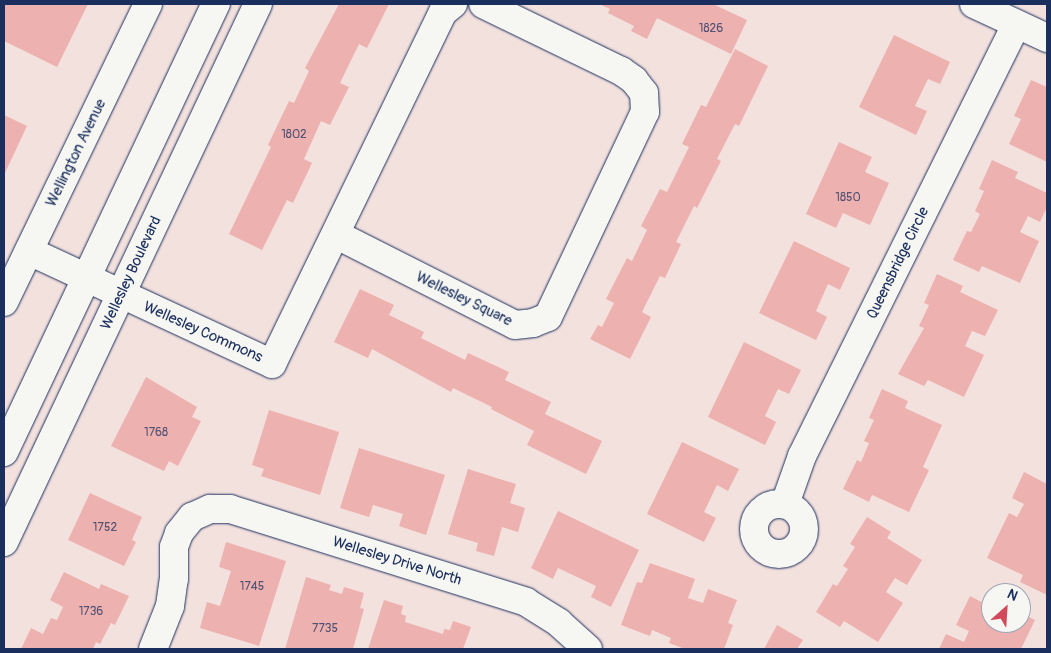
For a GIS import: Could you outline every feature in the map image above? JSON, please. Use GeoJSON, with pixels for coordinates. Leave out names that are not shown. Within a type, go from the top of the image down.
{"type":"FeatureCollection","features":[{"type":"Feature","properties":{"kind":"street","name":"Wellington Avenue"},"geometry":{"type":"LineString","coordinates":[[4,302],[148,4]]}},
{"type":"Feature","properties":{"kind":"street"},"geometry":{"type":"LineString","coordinates":[[4,452],[216,4]]}},
{"type":"Feature","properties":{"kind":"street","name":"Wellesley Boulevard"},"geometry":{"type":"LineString","coordinates":[[4,542],[258,4]]}},
{"type":"Feature","properties":{"kind":"street"},"geometry":{"type":"LineString","coordinates":[[337,235],[443,12],[453,4]]}},
{"type":"Feature","properties":{"kind":"street","name":"Wellesley Square"},"geometry":{"type":"LineString","coordinates":[[337,235],[515,325],[533,324],[548,316],[645,112],[644,93],[634,80],[621,71],[483,4]]}},
{"type":"Feature","properties":{"kind":"street"},"geometry":{"type":"LineString","coordinates":[[974,4],[1047,38]]}},
{"type":"Feature","properties":{"kind":"street","name":"Queensbridge Circle"},"geometry":{"type":"LineString","coordinates":[[785,504],[802,456],[1016,24]]}},
{"type":"Feature","properties":{"kind":"street","name":"Wellesley Commons"},"geometry":{"type":"LineString","coordinates":[[29,251],[272,364],[337,235]]}},
{"type":"Feature","properties":{"kind":"street","name":"Wellesley Drive North"},"geometry":{"type":"LineString","coordinates":[[153,649],[170,606],[174,579],[174,547],[179,533],[192,517],[210,509],[230,509],[499,592],[542,611],[588,649]]}},
{"type":"Feature","properties":{"kind":"building"},"geometry":{"type":"Polygon","coordinates":[[[4,4],[88,4],[57,67],[4,41],[4,4]]]}},
{"type":"Feature","properties":{"kind":"building"},"geometry":{"type":"Polygon","coordinates":[[[339,4],[389,4],[367,48],[359,44],[340,83],[349,87],[330,125],[321,121],[304,159],[312,163],[293,203],[287,200],[262,250],[229,234],[271,147],[268,145],[289,101],[294,103],[309,71],[305,68],[339,4]]]}},
{"type":"Feature","properties":{"kind":"building"},"geometry":{"type":"Polygon","coordinates":[[[599,4],[713,4],[747,20],[731,54],[657,18],[647,39],[631,31],[634,26],[608,13],[610,9],[599,4]]]}},
{"type":"Feature","properties":{"kind":"building"},"geometry":{"type":"Polygon","coordinates":[[[894,35],[950,62],[940,84],[928,79],[915,106],[927,111],[916,135],[859,107],[894,35]]]}},
{"type":"Feature","properties":{"kind":"building"},"geometry":{"type":"Polygon","coordinates":[[[735,49],[768,66],[739,126],[735,124],[717,159],[721,161],[697,208],[694,206],[676,242],[681,244],[665,278],[660,276],[642,312],[651,317],[630,359],[590,339],[598,325],[602,327],[614,303],[606,299],[627,258],[632,261],[647,230],[641,226],[660,189],[667,192],[689,147],[682,144],[701,105],[706,107],[735,49]]]}},
{"type":"Feature","properties":{"kind":"building"},"geometry":{"type":"Polygon","coordinates":[[[1031,80],[1047,87],[1047,162],[1009,144],[1021,119],[1014,116],[1031,80]]]}},
{"type":"Feature","properties":{"kind":"building"},"geometry":{"type":"Polygon","coordinates":[[[4,115],[27,126],[4,175],[4,115]]]}},
{"type":"Feature","properties":{"kind":"building"},"geometry":{"type":"Polygon","coordinates":[[[839,142],[872,157],[865,172],[889,183],[870,225],[843,213],[836,228],[806,214],[839,142]]]}},
{"type":"Feature","properties":{"kind":"building"},"geometry":{"type":"Polygon","coordinates":[[[992,160],[1018,172],[1015,178],[1047,193],[1047,207],[1040,222],[1028,216],[1020,232],[1039,241],[1020,283],[982,266],[979,272],[953,260],[967,231],[971,232],[980,214],[975,211],[984,191],[979,189],[992,160]]]}},
{"type":"Feature","properties":{"kind":"building"},"geometry":{"type":"Polygon","coordinates":[[[794,241],[850,268],[840,290],[828,284],[816,311],[827,317],[816,340],[759,313],[794,241]]]}},
{"type":"Feature","properties":{"kind":"building"},"geometry":{"type":"Polygon","coordinates":[[[937,274],[963,286],[960,292],[998,310],[985,336],[972,331],[965,346],[984,355],[964,397],[928,380],[924,386],[898,374],[924,328],[919,326],[929,305],[924,303],[937,274]]]}},
{"type":"Feature","properties":{"kind":"building"},"geometry":{"type":"Polygon","coordinates":[[[360,289],[394,305],[389,315],[424,332],[421,338],[465,360],[468,353],[509,372],[505,380],[551,402],[545,414],[602,441],[586,474],[527,445],[534,431],[491,409],[492,407],[453,388],[451,392],[372,349],[368,358],[334,342],[360,289]]]}},
{"type":"Feature","properties":{"kind":"building"},"geometry":{"type":"Polygon","coordinates":[[[744,342],[801,370],[789,394],[778,389],[765,416],[776,422],[765,445],[708,417],[744,342]]]}},
{"type":"Feature","properties":{"kind":"building"},"geometry":{"type":"Polygon","coordinates":[[[146,377],[197,407],[192,417],[201,421],[178,466],[169,461],[164,471],[111,446],[146,377]]]}},
{"type":"Feature","properties":{"kind":"building"},"geometry":{"type":"Polygon","coordinates":[[[882,389],[908,401],[905,408],[942,425],[923,467],[929,470],[909,512],[872,495],[869,502],[843,489],[857,460],[861,462],[869,443],[864,441],[874,420],[869,418],[882,389]]]}},
{"type":"Feature","properties":{"kind":"building"},"geometry":{"type":"Polygon","coordinates":[[[269,410],[339,432],[320,495],[261,476],[264,469],[252,465],[269,410]]]}},
{"type":"Feature","properties":{"kind":"building"},"geometry":{"type":"Polygon","coordinates":[[[682,442],[739,469],[728,491],[717,485],[704,512],[716,518],[704,542],[647,514],[682,442]]]}},
{"type":"Feature","properties":{"kind":"building"},"geometry":{"type":"Polygon","coordinates":[[[359,448],[445,475],[426,535],[399,526],[403,514],[373,505],[369,517],[340,508],[359,448]]]}},
{"type":"Feature","properties":{"kind":"building"},"geometry":{"type":"Polygon","coordinates":[[[468,469],[516,484],[510,503],[525,508],[518,532],[502,527],[494,556],[476,551],[478,543],[448,534],[468,469]]]}},
{"type":"Feature","properties":{"kind":"building"},"geometry":{"type":"Polygon","coordinates":[[[1024,472],[1047,484],[1047,595],[1031,587],[1031,583],[1020,582],[1023,575],[987,558],[1009,513],[1017,517],[1024,504],[1012,498],[1024,472]]]}},
{"type":"Feature","properties":{"kind":"building"},"geometry":{"type":"Polygon","coordinates":[[[90,493],[142,517],[132,540],[136,542],[124,566],[68,540],[90,493]]]}},
{"type":"Feature","properties":{"kind":"building"},"geometry":{"type":"Polygon","coordinates":[[[558,511],[639,550],[611,607],[591,597],[596,586],[558,568],[553,579],[531,568],[558,511]]]}},
{"type":"Feature","properties":{"kind":"building"},"geometry":{"type":"Polygon","coordinates":[[[867,517],[891,532],[887,538],[922,560],[907,585],[895,578],[886,592],[903,603],[878,642],[844,621],[840,627],[816,612],[833,584],[837,586],[848,569],[843,566],[855,547],[850,544],[867,517]]]}},
{"type":"Feature","properties":{"kind":"building"},"geometry":{"type":"Polygon","coordinates":[[[226,542],[286,561],[259,646],[200,628],[207,602],[220,606],[231,571],[219,567],[226,542]]]}},
{"type":"Feature","properties":{"kind":"building"},"geometry":{"type":"Polygon","coordinates":[[[650,563],[695,579],[688,598],[703,603],[708,589],[737,600],[728,623],[733,625],[724,649],[685,649],[669,643],[671,638],[652,630],[650,636],[621,625],[637,582],[642,583],[650,563]]]}},
{"type":"Feature","properties":{"kind":"building"},"geometry":{"type":"Polygon","coordinates":[[[64,572],[99,589],[101,584],[129,596],[115,625],[111,623],[100,644],[96,642],[93,649],[21,649],[31,628],[43,634],[51,618],[57,620],[63,607],[50,600],[64,572]]]}},
{"type":"Feature","properties":{"kind":"building"},"geometry":{"type":"Polygon","coordinates":[[[306,577],[331,585],[329,590],[342,594],[344,587],[364,593],[360,608],[364,609],[353,649],[285,649],[306,577]]]}},
{"type":"Feature","properties":{"kind":"building"},"geometry":{"type":"Polygon","coordinates":[[[970,596],[981,602],[981,633],[1029,633],[1021,649],[939,649],[946,634],[964,642],[969,631],[956,625],[970,596]]]}},
{"type":"Feature","properties":{"kind":"building"},"geometry":{"type":"Polygon","coordinates":[[[384,600],[403,606],[401,614],[406,616],[405,622],[443,634],[444,629],[450,630],[453,621],[471,627],[463,649],[368,649],[384,600]]]}},
{"type":"Feature","properties":{"kind":"building"},"geometry":{"type":"Polygon","coordinates":[[[1031,618],[1035,620],[1031,628],[1031,618]]]}},
{"type":"Feature","properties":{"kind":"building"},"geometry":{"type":"Polygon","coordinates":[[[777,625],[803,640],[797,649],[764,649],[777,625]]]}}]}
